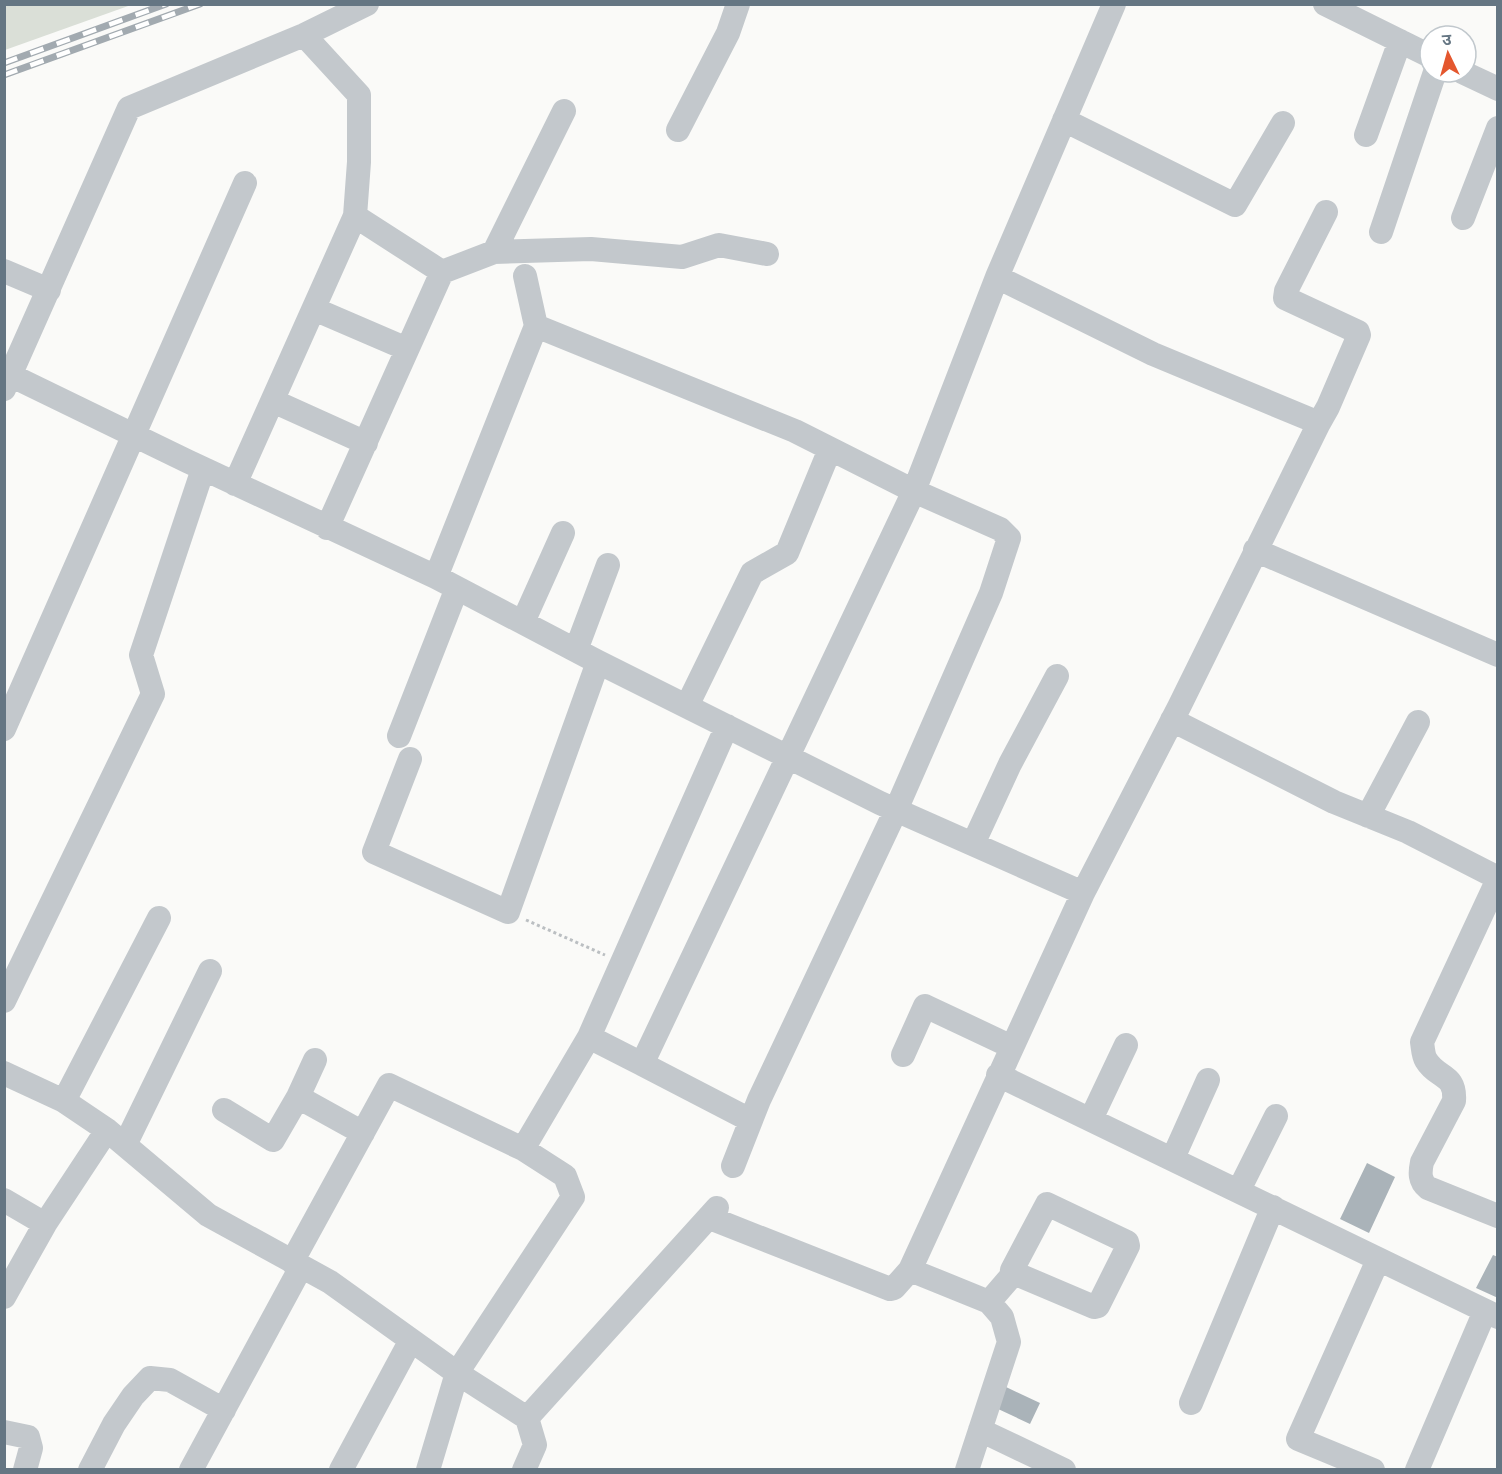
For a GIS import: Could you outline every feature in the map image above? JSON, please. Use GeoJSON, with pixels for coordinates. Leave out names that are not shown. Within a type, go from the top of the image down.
{"type":"FeatureCollection","features":[{"type":"Feature","properties":{"kind":"street"},"geometry":{"type":"LineString","coordinates":[[368,4],[304,35],[129,108],[7,382],[133,435],[458,588],[598,662],[896,810],[1083,893]]}},
{"type":"Feature","properties":{"kind":"street"},"geometry":{"type":"LineString","coordinates":[[678,130],[728,33],[738,4]]}},
{"type":"Feature","properties":{"kind":"street"},"geometry":{"type":"LineString","coordinates":[[642,1064],[914,491],[997,277],[1114,4]]}},
{"type":"Feature","properties":{"kind":"street"},"geometry":{"type":"LineString","coordinates":[[1325,4],[1418,50]]}},
{"type":"Feature","properties":{"kind":"street"},"geometry":{"type":"LineString","coordinates":[[235,484],[355,216],[359,162],[359,94],[304,35]]}},
{"type":"Feature","properties":{"kind":"street"},"geometry":{"type":"LineString","coordinates":[[1366,135],[1400,41]]}},
{"type":"Feature","properties":{"kind":"street"},"geometry":{"type":"LineString","coordinates":[[1478,80],[1497,89]]}},
{"type":"Feature","properties":{"kind":"street"},"geometry":{"type":"LineString","coordinates":[[1381,232],[1431,84]]}},
{"type":"Feature","properties":{"kind":"street"},"geometry":{"type":"LineString","coordinates":[[494,252],[564,111]]}},
{"type":"Feature","properties":{"kind":"street"},"geometry":{"type":"LineString","coordinates":[[1064,120],[1235,205],[1283,123]]}},
{"type":"Feature","properties":{"kind":"street"},"geometry":{"type":"LineString","coordinates":[[1462,218],[1497,128]]}},
{"type":"Feature","properties":{"kind":"street"},"geometry":{"type":"LineString","coordinates":[[4,729],[245,183]]}},
{"type":"Feature","properties":{"kind":"street"},"geometry":{"type":"LineString","coordinates":[[527,1418],[714,1213],[890,1289],[894,1288],[910,1270],[1083,893],[1328,407],[1359,336],[1358,332],[1285,298],[1286,291],[1326,212]]}},
{"type":"Feature","properties":{"kind":"street"},"geometry":{"type":"LineString","coordinates":[[355,216],[442,272]]}},
{"type":"Feature","properties":{"kind":"street"},"geometry":{"type":"LineString","coordinates":[[327,528],[442,272],[494,252],[591,249],[682,257],[719,245],[767,254]]}},
{"type":"Feature","properties":{"kind":"street"},"geometry":{"type":"LineString","coordinates":[[4,272],[49,290]]}},
{"type":"Feature","properties":{"kind":"street"},"geometry":{"type":"LineString","coordinates":[[436,578],[536,326],[525,276]]}},
{"type":"Feature","properties":{"kind":"street"},"geometry":{"type":"LineString","coordinates":[[997,277],[1153,354],[1319,423]]}},
{"type":"Feature","properties":{"kind":"street"},"geometry":{"type":"LineString","coordinates":[[314,309],[407,349]]}},
{"type":"Feature","properties":{"kind":"street"},"geometry":{"type":"LineString","coordinates":[[536,326],[795,431],[914,491],[1000,529],[1009,538],[990,592],[896,810],[750,1120],[733,1166]]}},
{"type":"Feature","properties":{"kind":"street"},"geometry":{"type":"LineString","coordinates":[[273,401],[366,443]]}},
{"type":"Feature","properties":{"kind":"street"},"geometry":{"type":"LineString","coordinates":[[687,706],[752,573],[787,553],[830,449]]}},
{"type":"Feature","properties":{"kind":"street"},"geometry":{"type":"LineString","coordinates":[[4,1001],[153,694],[141,655],[203,469]]}},
{"type":"Feature","properties":{"kind":"street"},"geometry":{"type":"LineString","coordinates":[[523,622],[563,533]]}},
{"type":"Feature","properties":{"kind":"street"},"geometry":{"type":"LineString","coordinates":[[1255,550],[1497,655]]}},
{"type":"Feature","properties":{"kind":"street"},"geometry":{"type":"LineString","coordinates":[[576,650],[608,565]]}},
{"type":"Feature","properties":{"kind":"street"},"geometry":{"type":"LineString","coordinates":[[399,736],[458,588]]}},
{"type":"Feature","properties":{"kind":"street"},"geometry":{"type":"LineString","coordinates":[[410,759],[374,852],[508,912],[598,662]]}},
{"type":"Feature","properties":{"kind":"street"},"geometry":{"type":"LineString","coordinates":[[973,844],[1010,764],[1056,676]]}},
{"type":"Feature","properties":{"kind":"street"},"geometry":{"type":"LineString","coordinates":[[1172,720],[1305,788],[1408,832],[1497,879],[1422,1042],[1425,1059],[1435,1070],[1451,1081],[1454,1101],[1422,1162],[1420,1171],[1424,1185],[1428,1188],[1497,1216]]}},
{"type":"Feature","properties":{"kind":"street"},"geometry":{"type":"LineString","coordinates":[[1368,816],[1418,722]]}},
{"type":"Feature","properties":{"kind":"street"},"geometry":{"type":"LineString","coordinates":[[523,1149],[589,1037],[727,726]]}},
{"type":"Feature","properties":{"kind":"street"},"geometry":{"type":"LineString","coordinates":[[64,1101],[159,918]]}},
{"type":"Feature","properties":{"kind":"street"},"geometry":{"type":"LineString","coordinates":[[4,1297],[45,1224],[116,1137],[210,971]]}},
{"type":"Feature","properties":{"kind":"street"},"geometry":{"type":"LineString","coordinates":[[903,1055],[925,1006],[1012,1047]]}},
{"type":"Feature","properties":{"kind":"street"},"geometry":{"type":"LineString","coordinates":[[589,1037],[750,1120]]}},
{"type":"Feature","properties":{"kind":"street"},"geometry":{"type":"LineString","coordinates":[[1091,1119],[1126,1045]]}},
{"type":"Feature","properties":{"kind":"street"},"geometry":{"type":"LineString","coordinates":[[224,1110],[273,1140],[298,1097],[315,1060]]}},
{"type":"Feature","properties":{"kind":"street"},"geometry":{"type":"LineString","coordinates":[[4,1073],[64,1101],[116,1137],[208,1215],[330,1282],[457,1373],[527,1418],[535,1445],[524,1470]]}},
{"type":"Feature","properties":{"kind":"street"},"geometry":{"type":"LineString","coordinates":[[999,1075],[1491,1314],[1417,1470]]}},
{"type":"Feature","properties":{"kind":"street"},"geometry":{"type":"LineString","coordinates":[[1173,1158],[1208,1080]]}},
{"type":"Feature","properties":{"kind":"street"},"geometry":{"type":"LineString","coordinates":[[191,1470],[224,1410],[389,1085],[523,1149],[565,1176],[573,1197],[457,1373],[428,1470]]}},
{"type":"Feature","properties":{"kind":"street"},"geometry":{"type":"LineString","coordinates":[[298,1097],[363,1133]]}},
{"type":"Feature","properties":{"kind":"street"},"geometry":{"type":"LineString","coordinates":[[1239,1190],[1276,1116]]}},
{"type":"Feature","properties":{"kind":"street"},"geometry":{"type":"LineString","coordinates":[[4,1200],[45,1224]]}},
{"type":"Feature","properties":{"kind":"street"},"geometry":{"type":"LineString","coordinates":[[1047,1203],[1127,1242],[1128,1245],[1098,1306],[1094,1308],[1014,1273],[1012,1270],[1047,1203]]}},
{"type":"Feature","properties":{"kind":"street"},"geometry":{"type":"LineString","coordinates":[[1191,1403],[1273,1207]]}},
{"type":"Feature","properties":{"kind":"street"},"geometry":{"type":"LineString","coordinates":[[1373,1470],[1299,1438],[1378,1260]]}},
{"type":"Feature","properties":{"kind":"street"},"geometry":{"type":"LineString","coordinates":[[910,1270],[989,1302],[1002,1317],[1009,1342],[967,1470]]}},
{"type":"Feature","properties":{"kind":"street"},"geometry":{"type":"LineString","coordinates":[[989,1302],[1014,1273]]}},
{"type":"Feature","properties":{"kind":"street"},"geometry":{"type":"LineString","coordinates":[[341,1470],[411,1340]]}},
{"type":"Feature","properties":{"kind":"street"},"geometry":{"type":"LineString","coordinates":[[90,1470],[114,1424],[133,1396],[150,1378],[170,1380],[224,1410]]}},
{"type":"Feature","properties":{"kind":"street"},"geometry":{"type":"LineString","coordinates":[[980,1430],[1059,1468]]}},
{"type":"Feature","properties":{"kind":"street"},"geometry":{"type":"LineString","coordinates":[[4,1432],[13,1432],[28,1437],[32,1448],[25,1470]]}},
{"type":"Feature","properties":{"kind":"path"},"geometry":{"type":"LineString","coordinates":[[508,912],[623,963]]}},
{"type":"Feature","properties":{"kind":"shaded area"},"geometry":{"type":"Polygon","coordinates":[[[5,4],[131,4],[131,5],[5,50],[5,4]]]}},
{"type":"Feature","properties":{"kind":"building"},"geometry":{"type":"Polygon","coordinates":[[[1367,1163],[1395,1177],[1369,1233],[1340,1219],[1367,1163]]]}},
{"type":"Feature","properties":{"kind":"building"},"geometry":{"type":"Polygon","coordinates":[[[1493,1255],[1498,1257],[1498,1298],[1476,1288],[1493,1255]]]}},
{"type":"Feature","properties":{"kind":"building"},"geometry":{"type":"Polygon","coordinates":[[[1006,1387],[1040,1403],[1030,1424],[996,1408],[1006,1387]]]}},
{"type":"Feature","properties":{"kind":"railway"},"geometry":{"type":"LineString","coordinates":[[4,63],[166,4]]}},
{"type":"Feature","properties":{"kind":"railway"},"geometry":{"type":"LineString","coordinates":[[4,75],[200,4]]}}]}
